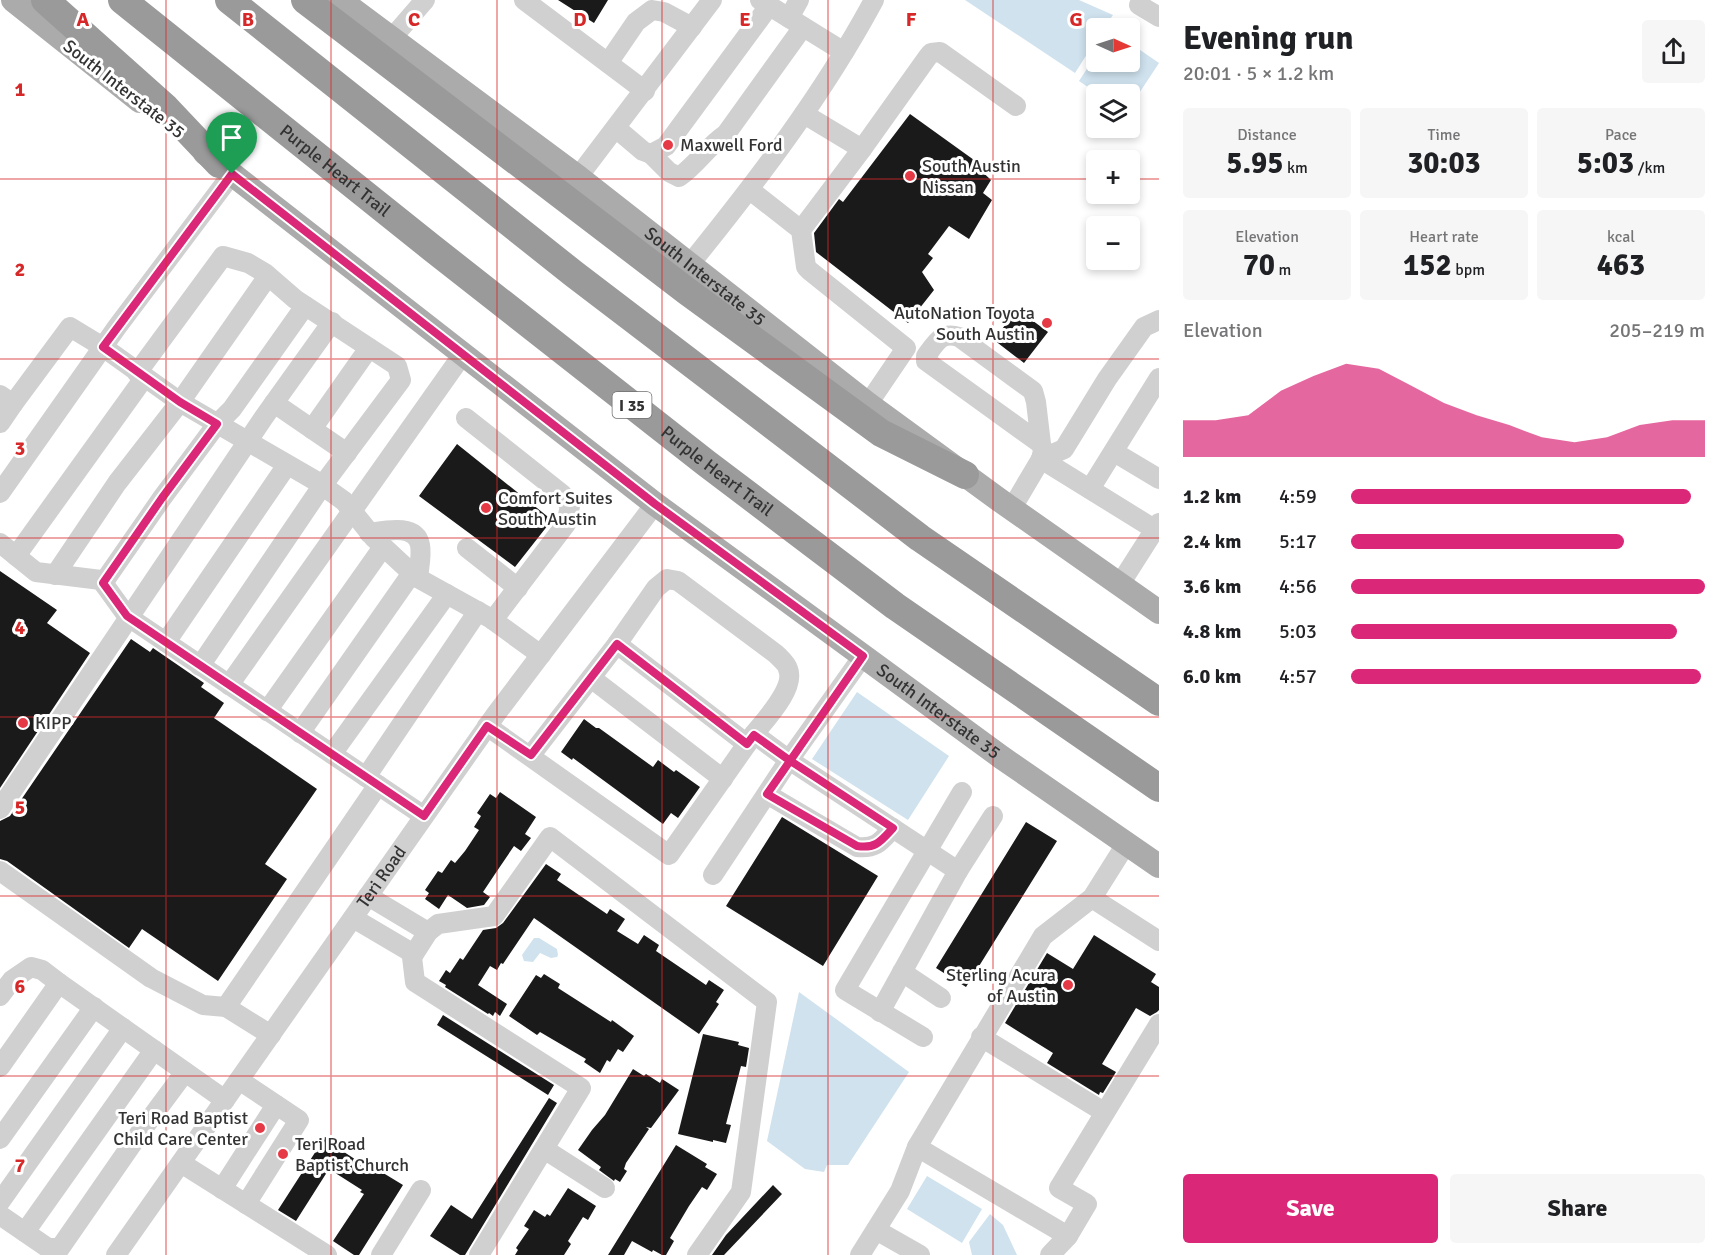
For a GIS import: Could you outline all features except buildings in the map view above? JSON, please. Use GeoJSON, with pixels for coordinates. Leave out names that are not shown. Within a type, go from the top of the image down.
{"type":"FeatureCollection","features":[{"type":"Feature","properties":{"kind":"highway"},"geometry":{"type":"LineString","coordinates":[[45,0],[166,108],[225,169]]}},
{"type":"Feature","properties":{"kind":"highway","name":"Purple Heart Trail"},"geometry":{"type":"LineString","coordinates":[[122,0],[432,248],[725,477],[895,606],[1159,788]]}},
{"type":"Feature","properties":{"kind":"highway"},"geometry":{"type":"LineString","coordinates":[[230,0],[574,274],[911,531],[1159,702]]}},
{"type":"Feature","properties":{"kind":"highway"},"geometry":{"type":"LineString","coordinates":[[305,0],[688,292],[880,433],[965,475]]}},
{"type":"Feature","properties":{"kind":"main road","name":"South Interstate 35"},"geometry":{"type":"LineString","coordinates":[[13,0],[225,169],[655,504],[992,750],[1159,866]]}},
{"type":"Feature","properties":{"kind":"main road","name":"South Interstate 35"},"geometry":{"type":"LineString","coordinates":[[340,0],[578,177],[868,404],[1159,612]]}},
{"type":"Feature","properties":{"kind":"street"},"geometry":{"type":"LineString","coordinates":[[392,38],[425,0]]}},
{"type":"Feature","properties":{"kind":"street"},"geometry":{"type":"LineString","coordinates":[[524,0],[645,91]]}},
{"type":"Feature","properties":{"kind":"street"},"geometry":{"type":"LineString","coordinates":[[578,177],[617,129],[712,0]]}},
{"type":"Feature","properties":{"kind":"street"},"geometry":{"type":"LineString","coordinates":[[617,129],[643,151],[651,154],[669,172],[679,177],[689,170],[711,144],[726,134],[796,23],[799,0]]}},
{"type":"Feature","properties":{"kind":"street"},"geometry":{"type":"LineString","coordinates":[[690,264],[750,190],[804,114],[874,0]]}},
{"type":"Feature","properties":{"kind":"street"},"geometry":{"type":"LineString","coordinates":[[651,154],[666,146],[766,2],[844,52]]}},
{"type":"Feature","properties":{"kind":"street"},"geometry":{"type":"LineString","coordinates":[[1139,5],[1159,17]]}},
{"type":"Feature","properties":{"kind":"street"},"geometry":{"type":"LineString","coordinates":[[608,63],[636,22],[652,10],[664,12],[692,27]]}},
{"type":"Feature","properties":{"kind":"street"},"geometry":{"type":"LineString","coordinates":[[801,230],[931,53],[940,52],[1016,106]]}},
{"type":"Feature","properties":{"kind":"street"},"geometry":{"type":"LineString","coordinates":[[804,114],[862,149]]}},
{"type":"Feature","properties":{"kind":"street"},"geometry":{"type":"LineString","coordinates":[[0,493],[225,169]]}},
{"type":"Feature","properties":{"kind":"street"},"geometry":{"type":"LineString","coordinates":[[750,190],[801,230],[806,267],[906,348],[926,356]]}},
{"type":"Feature","properties":{"kind":"street"},"geometry":{"type":"LineString","coordinates":[[16,556],[223,256],[248,263],[305,306],[397,366],[401,380],[322,486],[200,666]]}},
{"type":"Feature","properties":{"kind":"street"},"geometry":{"type":"LineString","coordinates":[[55,574],[117,483],[180,402],[268,276]]}},
{"type":"Feature","properties":{"kind":"street"},"geometry":{"type":"LineString","coordinates":[[103,583],[162,498],[217,424],[232,410],[305,306]]}},
{"type":"Feature","properties":{"kind":"street"},"geometry":{"type":"LineString","coordinates":[[1041,452],[1064,449],[1107,379],[1144,327],[1159,320]]}},
{"type":"Feature","properties":{"kind":"street"},"geometry":{"type":"LineString","coordinates":[[0,809],[274,403],[332,322]]}},
{"type":"Feature","properties":{"kind":"street"},"geometry":{"type":"LineString","coordinates":[[0,423],[6,400],[70,327],[103,347],[180,402],[344,501],[369,533],[415,576],[485,616],[541,655]]}},
{"type":"Feature","properties":{"kind":"street"},"geometry":{"type":"LineString","coordinates":[[926,356],[945,335],[950,334],[959,337],[1033,391],[1041,452],[1012,508]]}},
{"type":"Feature","properties":{"kind":"street"},"geometry":{"type":"LineString","coordinates":[[312,429],[369,348]]}},
{"type":"Feature","properties":{"kind":"street"},"geometry":{"type":"LineString","coordinates":[[868,404],[906,348]]}},
{"type":"Feature","properties":{"kind":"street"},"geometry":{"type":"LineString","coordinates":[[229,685],[464,354]]}},
{"type":"Feature","properties":{"kind":"street"},"geometry":{"type":"LineString","coordinates":[[926,356],[926,361],[1090,489],[1157,528],[1120,584]]}},
{"type":"Feature","properties":{"kind":"street"},"geometry":{"type":"LineString","coordinates":[[1090,489],[1159,378]]}},
{"type":"Feature","properties":{"kind":"street"},"geometry":{"type":"LineString","coordinates":[[274,403],[346,453]]}},
{"type":"Feature","properties":{"kind":"street"},"geometry":{"type":"LineString","coordinates":[[226,1007],[372,781],[485,616],[518,588],[566,524],[570,506],[562,494],[466,418]]}},
{"type":"Feature","properties":{"kind":"street"},"geometry":{"type":"LineString","coordinates":[[1113,452],[1159,479]]}},
{"type":"Feature","properties":{"kind":"street"},"geometry":{"type":"LineString","coordinates":[[166,642],[287,465]]}},
{"type":"Feature","properties":{"kind":"street","name":"Teri Road"},"geometry":{"type":"LineString","coordinates":[[116,1255],[487,726],[655,504]]}},
{"type":"Feature","properties":{"kind":"street"},"geometry":{"type":"LineString","coordinates":[[300,733],[415,576],[420,543],[414,535],[401,530],[369,533]]}},
{"type":"Feature","properties":{"kind":"street"},"geometry":{"type":"LineString","coordinates":[[0,543],[36,572],[101,580],[130,618],[424,816]]}},
{"type":"Feature","properties":{"kind":"street"},"geometry":{"type":"LineString","coordinates":[[267,711],[383,547]]}},
{"type":"Feature","properties":{"kind":"street"},"geometry":{"type":"LineString","coordinates":[[467,548],[518,588]]}},
{"type":"Feature","properties":{"kind":"street"},"geometry":{"type":"LineString","coordinates":[[487,726],[669,855],[781,700],[789,684],[789,669],[776,654],[678,581],[667,579],[656,588],[617,644],[531,755]]}},
{"type":"Feature","properties":{"kind":"street"},"geometry":{"type":"LineString","coordinates":[[332,754],[447,594]]}},
{"type":"Feature","properties":{"kind":"street"},"geometry":{"type":"LineString","coordinates":[[617,644],[751,739],[789,760],[958,871]]}},
{"type":"Feature","properties":{"kind":"street"},"geometry":{"type":"LineString","coordinates":[[713,875],[789,760],[863,656]]}},
{"type":"Feature","properties":{"kind":"street"},"geometry":{"type":"LineString","coordinates":[[591,678],[723,779]]}},
{"type":"Feature","properties":{"kind":"street"},"geometry":{"type":"LineString","coordinates":[[923,1037],[845,990],[962,792]]}},
{"type":"Feature","properties":{"kind":"street"},"geometry":{"type":"LineString","coordinates":[[767,794],[857,846],[867,848],[877,844],[893,828]]}},
{"type":"Feature","properties":{"kind":"street"},"geometry":{"type":"LineString","coordinates":[[880,1012],[958,871],[993,816]]}},
{"type":"Feature","properties":{"kind":"street"},"geometry":{"type":"LineString","coordinates":[[479,1255],[581,1088],[415,982],[412,957],[428,932],[438,924],[494,916],[550,837],[767,1002],[741,1192],[697,1255]]}},
{"type":"Feature","properties":{"kind":"street"},"geometry":{"type":"LineString","coordinates":[[860,1255],[900,1191],[917,1147],[1043,936],[1092,898],[1126,844]]}},
{"type":"Feature","properties":{"kind":"street"},"geometry":{"type":"LineString","coordinates":[[0,871],[151,978],[203,1005],[226,1007],[271,1035]]}},
{"type":"Feature","properties":{"kind":"street"},"geometry":{"type":"LineString","coordinates":[[368,896],[428,932]]}},
{"type":"Feature","properties":{"kind":"street"},"geometry":{"type":"LineString","coordinates":[[1092,898],[1159,941]]}},
{"type":"Feature","properties":{"kind":"street"},"geometry":{"type":"LineString","coordinates":[[353,918],[414,954]]}},
{"type":"Feature","properties":{"kind":"street"},"geometry":{"type":"LineString","coordinates":[[0,996],[12,980],[31,967],[42,970],[225,1100]]}},
{"type":"Feature","properties":{"kind":"street"},"geometry":{"type":"LineString","coordinates":[[902,972],[941,998]]}},
{"type":"Feature","properties":{"kind":"street"},"geometry":{"type":"LineString","coordinates":[[0,1067],[59,983]]}},
{"type":"Feature","properties":{"kind":"street"},"geometry":{"type":"LineString","coordinates":[[0,1139],[94,1007]]}},
{"type":"Feature","properties":{"kind":"street"},"geometry":{"type":"LineString","coordinates":[[1050,1255],[1068,1236],[1087,1204],[1059,1188],[1159,1024]]}},
{"type":"Feature","properties":{"kind":"street"},"geometry":{"type":"LineString","coordinates":[[0,1202],[123,1028]]}},
{"type":"Feature","properties":{"kind":"street"},"geometry":{"type":"LineString","coordinates":[[981,1037],[1104,1112]]}},
{"type":"Feature","properties":{"kind":"street"},"geometry":{"type":"LineString","coordinates":[[25,1232],[154,1050]]}},
{"type":"Feature","properties":{"kind":"street"},"geometry":{"type":"LineString","coordinates":[[0,1215],[48,1248],[60,1248],[185,1072]]}},
{"type":"Feature","properties":{"kind":"street"},"geometry":{"type":"LineString","coordinates":[[239,1080],[299,1120],[246,1204]]}},
{"type":"Feature","properties":{"kind":"street"},"geometry":{"type":"LineString","coordinates":[[222,1189],[276,1105]]}},
{"type":"Feature","properties":{"kind":"street"},"geometry":{"type":"LineString","coordinates":[[917,1147],[1068,1236]]}},
{"type":"Feature","properties":{"kind":"street"},"geometry":{"type":"LineString","coordinates":[[544,1149],[605,1188]]}},
{"type":"Feature","properties":{"kind":"street"},"geometry":{"type":"LineString","coordinates":[[181,1163],[327,1255]]}},
{"type":"Feature","properties":{"kind":"street"},"geometry":{"type":"LineString","coordinates":[[381,1255],[421,1190]]}},
{"type":"Feature","properties":{"kind":"street"},"geometry":{"type":"LineString","coordinates":[[876,1230],[920,1255]]}},
{"type":"Feature","properties":{"kind":"water"},"geometry":{"type":"Polygon","coordinates":[[[965,0],[1079,0],[1113,15],[1111,18],[1086,18],[1086,56],[1075,73],[965,0]]]}},
{"type":"Feature","properties":{"kind":"water"},"geometry":{"type":"Polygon","coordinates":[[[1140,50],[1159,63],[1140,92],[1140,84],[1086,86],[1079,81],[1086,70],[1140,72],[1140,50]]]}},
{"type":"Feature","properties":{"kind":"water"},"geometry":{"type":"Polygon","coordinates":[[[857,692],[949,756],[908,820],[812,759],[857,692]]]}},
{"type":"Feature","properties":{"kind":"water"},"geometry":{"type":"Polygon","coordinates":[[[534,938],[539,938],[557,949],[557,957],[551,958],[540,953],[533,962],[524,961],[522,955],[534,938]]]}},
{"type":"Feature","properties":{"kind":"water"},"geometry":{"type":"Polygon","coordinates":[[[799,992],[909,1072],[848,1165],[827,1165],[824,1172],[805,1169],[767,1141],[799,992]]]}},
{"type":"Feature","properties":{"kind":"water"},"geometry":{"type":"Polygon","coordinates":[[[927,1176],[982,1209],[962,1243],[907,1209],[927,1176]]]}},
{"type":"Feature","properties":{"kind":"water"},"geometry":{"type":"Polygon","coordinates":[[[990,1214],[1003,1225],[1017,1255],[972,1255],[969,1242],[990,1214]]]}},
{"type":"Feature","properties":{"kind":"place","name":"Maxwell Ford"},"geometry":{"type":"Point","coordinates":[668,145]}},
{"type":"Feature","properties":{"kind":"place","name":"South Austin Nissan"},"geometry":{"type":"Point","coordinates":[910,176]}},
{"type":"Feature","properties":{"kind":"place","name":"AutoNation Toyota South Austin"},"geometry":{"type":"Point","coordinates":[1047,323]}},
{"type":"Feature","properties":{"kind":"place","name":"Comfort Suites South Austin"},"geometry":{"type":"Point","coordinates":[486,508]}},
{"type":"Feature","properties":{"kind":"place","name":"KIPP"},"geometry":{"type":"Point","coordinates":[23,723]}},
{"type":"Feature","properties":{"kind":"place","name":"Sterling Acura of Austin"},"geometry":{"type":"Point","coordinates":[1068,985]}},
{"type":"Feature","properties":{"kind":"place","name":"Teri Road Baptist Child Care Center"},"geometry":{"type":"Point","coordinates":[260,1128]}},
{"type":"Feature","properties":{"kind":"place","name":"Teri Road Baptist Church"},"geometry":{"type":"Point","coordinates":[283,1154]}},
{"type":"Feature","properties":{"kind":"route"},"geometry":{"type":"LineString","coordinates":[[232,174],[103,347],[180,402],[217,424],[103,583],[127,616],[424,816],[487,726],[531,755],[617,644],[747,744],[754,735],[789,760],[893,828],[877,844],[867,848],[857,846],[767,794],[789,760],[863,656],[655,504],[232,174]]}}]}
